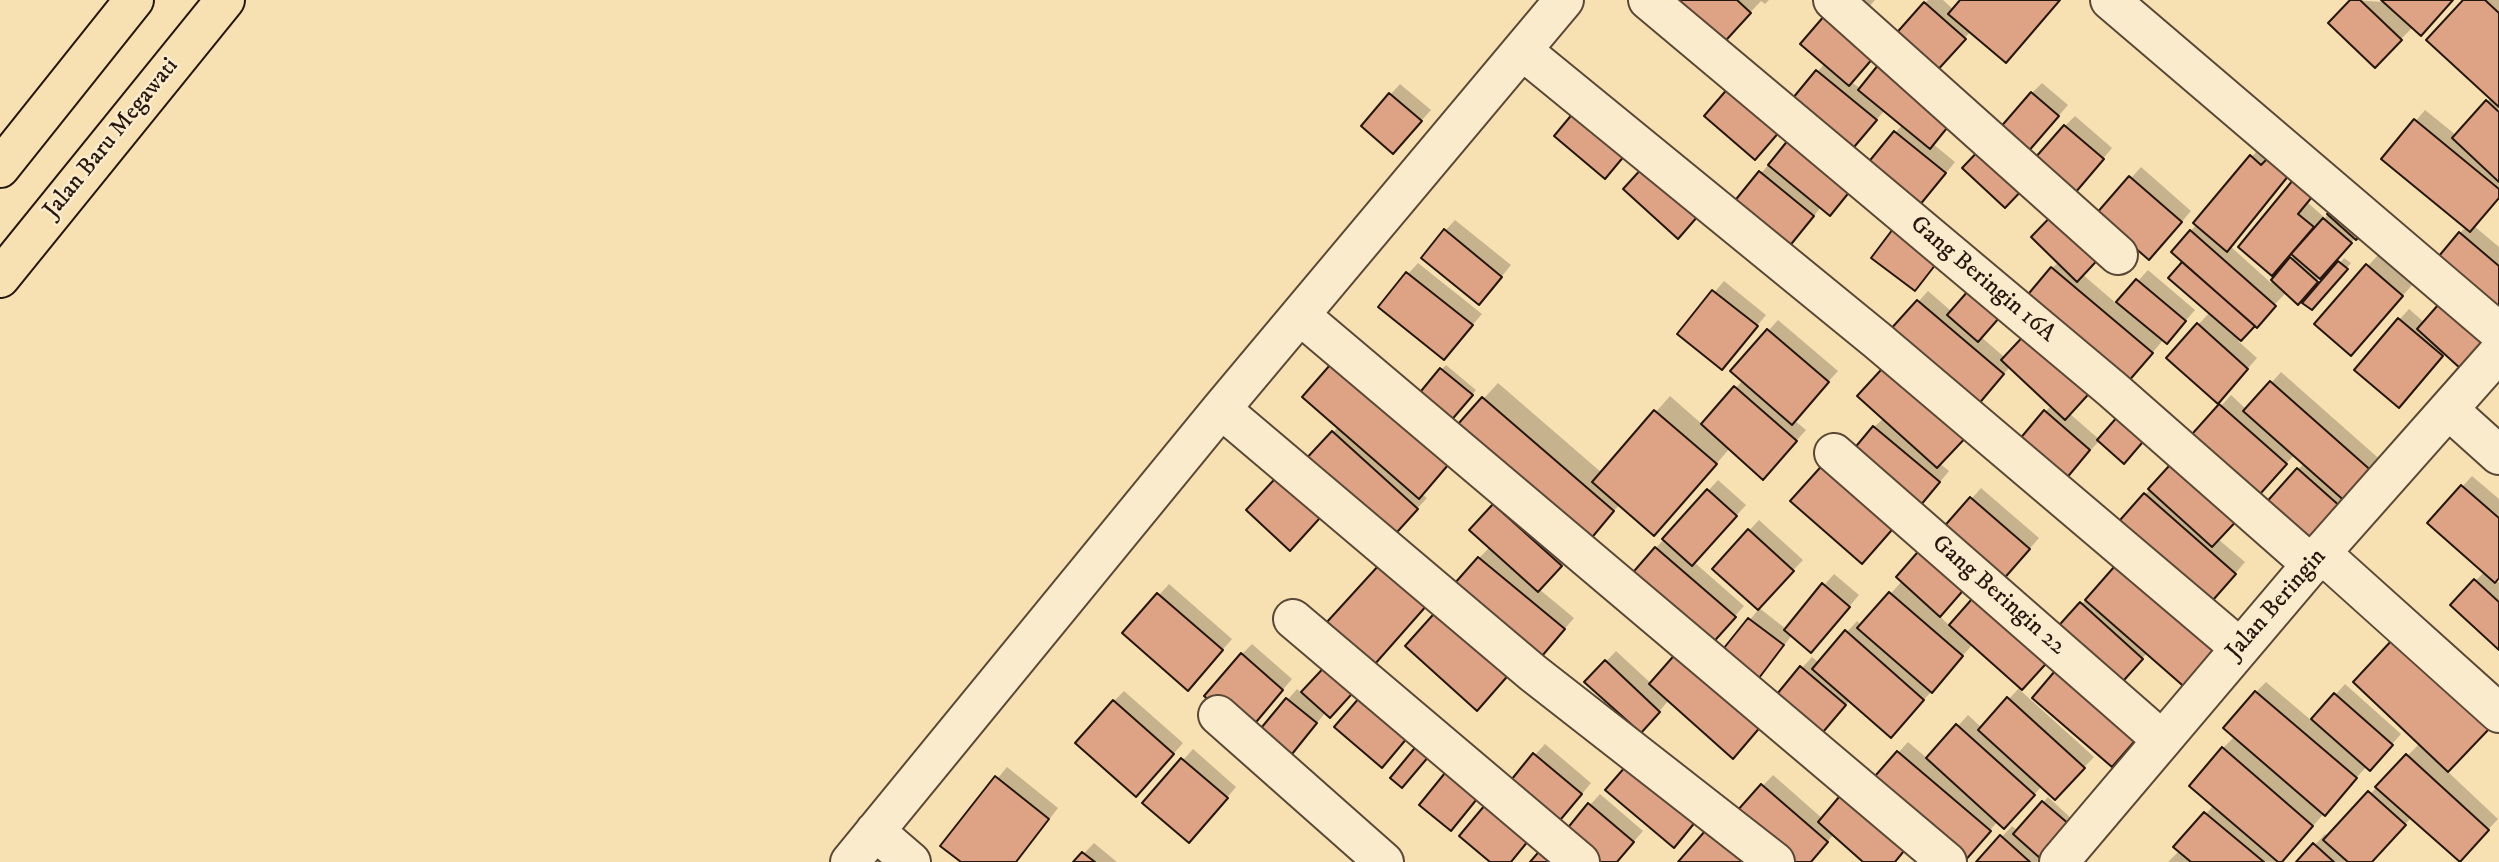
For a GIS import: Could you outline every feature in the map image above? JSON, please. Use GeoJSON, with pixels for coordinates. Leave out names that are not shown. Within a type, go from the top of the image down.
{"type":"FeatureCollection","features":[{"type":"Feature","properties":{"kind":"highway"},"geometry":{"type":"LineString","coordinates":[[0,168],[134,0]]}},
{"type":"Feature","properties":{"kind":"highway","name":"Jalan Baru Megawati"},"geometry":{"type":"LineString","coordinates":[[0,278],[225,0]]}},
{"type":"Feature","properties":{"kind":"street"},"geometry":{"type":"LineString","coordinates":[[850,862],[1221,409],[1564,0]]}},
{"type":"Feature","properties":{"kind":"street","name":"Gang Beringin 16A"},"geometry":{"type":"LineString","coordinates":[[1648,0],[2499,713]]}},
{"type":"Feature","properties":{"kind":"street"},"geometry":{"type":"LineString","coordinates":[[1833,0],[2118,255]]}},
{"type":"Feature","properties":{"kind":"street"},"geometry":{"type":"LineString","coordinates":[[2110,0],[2499,332]]}},
{"type":"Feature","properties":{"kind":"street"},"geometry":{"type":"LineString","coordinates":[[1522,51],[1878,341],[2240,648]]}},
{"type":"Feature","properties":{"kind":"street"},"geometry":{"type":"LineString","coordinates":[[1301,316],[1947,862]]}},
{"type":"Feature","properties":{"kind":"street","name":"Jalan Beringin"},"geometry":{"type":"LineString","coordinates":[[2059,862],[2240,648],[2499,352]]}},
{"type":"Feature","properties":{"kind":"street"},"geometry":{"type":"LineString","coordinates":[[1221,409],[1534,673],[1775,862]]}},
{"type":"Feature","properties":{"kind":"street"},"geometry":{"type":"LineString","coordinates":[[2450,411],[2499,456]]}},
{"type":"Feature","properties":{"kind":"street","name":"Gang Beringin 22"},"geometry":{"type":"LineString","coordinates":[[1834,453],[2162,740]]}},
{"type":"Feature","properties":{"kind":"street"},"geometry":{"type":"LineString","coordinates":[[1293,619],[1580,862]]}},
{"type":"Feature","properties":{"kind":"street"},"geometry":{"type":"LineString","coordinates":[[1218,715],[1384,862]]}},
{"type":"Feature","properties":{"kind":"street"},"geometry":{"type":"LineString","coordinates":[[875,831],[911,862]]}},
{"type":"Feature","properties":{"kind":"building"},"geometry":{"type":"Polygon","coordinates":[[[1664,0],[1737,0],[1751,13],[1718,49],[1664,0]]]}},
{"type":"Feature","properties":{"kind":"building"},"geometry":{"type":"Polygon","coordinates":[[[1960,0],[2060,0],[2006,63],[1948,14],[1960,0]]]}},
{"type":"Feature","properties":{"kind":"building"},"geometry":{"type":"Polygon","coordinates":[[[2350,0],[2360,0],[2402,40],[2375,68],[2328,23],[2350,0]]]}},
{"type":"Feature","properties":{"kind":"building"},"geometry":{"type":"Polygon","coordinates":[[[2381,0],[2453,0],[2421,36],[2381,0]]]}},
{"type":"Feature","properties":{"kind":"building"},"geometry":{"type":"Polygon","coordinates":[[[2463,0],[2485,0],[2499,13],[2499,107],[2426,40],[2463,0]]]}},
{"type":"Feature","properties":{"kind":"building"},"geometry":{"type":"Polygon","coordinates":[[[1924,2],[1966,39],[1934,74],[1893,37],[1924,2]]]}},
{"type":"Feature","properties":{"kind":"building"},"geometry":{"type":"Polygon","coordinates":[[[1831,8],[1880,50],[1849,86],[1800,44],[1831,8]]]}},
{"type":"Feature","properties":{"kind":"building"},"geometry":{"type":"Polygon","coordinates":[[[1883,59],[1955,118],[1930,149],[1858,90],[1883,59]]]}},
{"type":"Feature","properties":{"kind":"building"},"geometry":{"type":"Polygon","coordinates":[[[1816,70],[1877,120],[1849,153],[1788,104],[1816,70]]]}},
{"type":"Feature","properties":{"kind":"building"},"geometry":{"type":"Polygon","coordinates":[[[1736,79],[1787,123],[1755,160],[1704,116],[1736,79]]]}},
{"type":"Feature","properties":{"kind":"building"},"geometry":{"type":"Polygon","coordinates":[[[2031,92],[2059,116],[2027,153],[1999,129],[2031,92]]]}},
{"type":"Feature","properties":{"kind":"building"},"geometry":{"type":"Polygon","coordinates":[[[1389,93],[1422,121],[1393,154],[1361,126],[1389,93]]]}},
{"type":"Feature","properties":{"kind":"building"},"geometry":{"type":"Polygon","coordinates":[[[2486,100],[2499,112],[2499,182],[2452,138],[2486,100]]]}},
{"type":"Feature","properties":{"kind":"building"},"geometry":{"type":"Polygon","coordinates":[[[1574,112],[1625,155],[1605,179],[1554,136],[1574,112]]]}},
{"type":"Feature","properties":{"kind":"building"},"geometry":{"type":"Polygon","coordinates":[[[2414,119],[2499,189],[2499,198],[2470,232],[2381,159],[2414,119]]]}},
{"type":"Feature","properties":{"kind":"building"},"geometry":{"type":"Polygon","coordinates":[[[2064,125],[2104,159],[2075,193],[2035,158],[2064,125]]]}},
{"type":"Feature","properties":{"kind":"building"},"geometry":{"type":"Polygon","coordinates":[[[1797,129],[1859,180],[1830,216],[1768,165],[1797,129]]]}},
{"type":"Feature","properties":{"kind":"building"},"geometry":{"type":"Polygon","coordinates":[[[1894,131],[1946,173],[1919,206],[1867,164],[1894,131]]]}},
{"type":"Feature","properties":{"kind":"building"},"geometry":{"type":"Polygon","coordinates":[[[1984,145],[2026,186],[2005,208],[1962,168],[1984,145]]]}},
{"type":"Feature","properties":{"kind":"building"},"geometry":{"type":"Polygon","coordinates":[[[2250,155],[2261,165],[2268,158],[2289,175],[2227,252],[2193,223],[2250,155]]]}},
{"type":"Feature","properties":{"kind":"building"},"geometry":{"type":"Polygon","coordinates":[[[1644,166],[1698,216],[1678,239],[1623,189],[1644,166]]]}},
{"type":"Feature","properties":{"kind":"building"},"geometry":{"type":"Polygon","coordinates":[[[1759,171],[1814,216],[1788,248],[1733,203],[1759,171]]]}},
{"type":"Feature","properties":{"kind":"building"},"geometry":{"type":"Polygon","coordinates":[[[2129,176],[2182,222],[2149,260],[2096,214],[2129,176]]]}},
{"type":"Feature","properties":{"kind":"building"},"geometry":{"type":"Polygon","coordinates":[[[2293,180],[2312,197],[2298,214],[2314,227],[2272,276],[2238,247],[2293,180]]]}},
{"type":"Feature","properties":{"kind":"building"},"geometry":{"type":"Polygon","coordinates":[[[2333,206],[2363,233],[2356,240],[2327,214],[2333,206]]]}},
{"type":"Feature","properties":{"kind":"building"},"geometry":{"type":"Polygon","coordinates":[[[2059,208],[2105,252],[2077,282],[2031,237],[2059,208]]]}},
{"type":"Feature","properties":{"kind":"building"},"geometry":{"type":"Polygon","coordinates":[[[2323,218],[2352,243],[2320,279],[2291,254],[2323,218]]]}},
{"type":"Feature","properties":{"kind":"building"},"geometry":{"type":"Polygon","coordinates":[[[1899,221],[1943,255],[1915,291],[1871,258],[1899,221]]]}},
{"type":"Feature","properties":{"kind":"building"},"geometry":{"type":"Polygon","coordinates":[[[1444,229],[1502,277],[1479,305],[1421,258],[1444,229]]]}},
{"type":"Feature","properties":{"kind":"building"},"geometry":{"type":"Polygon","coordinates":[[[2190,230],[2276,306],[2257,328],[2171,252],[2190,230]]]}},
{"type":"Feature","properties":{"kind":"building"},"geometry":{"type":"Polygon","coordinates":[[[2459,232],[2499,266],[2499,315],[2434,262],[2459,232]]]}},
{"type":"Feature","properties":{"kind":"building"},"geometry":{"type":"Polygon","coordinates":[[[2290,257],[2318,282],[2298,305],[2271,280],[2290,257]]]}},
{"type":"Feature","properties":{"kind":"building"},"geometry":{"type":"Polygon","coordinates":[[[2338,261],[2348,269],[2312,310],[2302,303],[2338,261]]]}},
{"type":"Feature","properties":{"kind":"building"},"geometry":{"type":"Polygon","coordinates":[[[2182,262],[2255,326],[2241,341],[2168,278],[2182,262]]]}},
{"type":"Feature","properties":{"kind":"building"},"geometry":{"type":"Polygon","coordinates":[[[2366,264],[2403,296],[2351,356],[2314,324],[2366,264]]]}},
{"type":"Feature","properties":{"kind":"building"},"geometry":{"type":"Polygon","coordinates":[[[2051,267],[2153,353],[2127,383],[2025,298],[2051,267]]]}},
{"type":"Feature","properties":{"kind":"building"},"geometry":{"type":"Polygon","coordinates":[[[1406,272],[1473,325],[1444,360],[1378,307],[1406,272]]]}},
{"type":"Feature","properties":{"kind":"building"},"geometry":{"type":"Polygon","coordinates":[[[2136,279],[2186,321],[2167,344],[2116,302],[2136,279]]]}},
{"type":"Feature","properties":{"kind":"building"},"geometry":{"type":"Polygon","coordinates":[[[1975,283],[2006,310],[1978,342],[1947,315],[1975,283]]]}},
{"type":"Feature","properties":{"kind":"building"},"geometry":{"type":"Polygon","coordinates":[[[1712,290],[1758,326],[1722,370],[1677,334],[1712,290]]]}},
{"type":"Feature","properties":{"kind":"building"},"geometry":{"type":"Polygon","coordinates":[[[1917,300],[2004,374],[1977,406],[1889,331],[1917,300]]]}},
{"type":"Feature","properties":{"kind":"building"},"geometry":{"type":"Polygon","coordinates":[[[2438,305],[2483,344],[2461,369],[2417,329],[2438,305]]]}},
{"type":"Feature","properties":{"kind":"building"},"geometry":{"type":"Polygon","coordinates":[[[2398,318],[2443,356],[2399,408],[2354,370],[2398,318]]]}},
{"type":"Feature","properties":{"kind":"building"},"geometry":{"type":"Polygon","coordinates":[[[2197,323],[2248,369],[2218,404],[2166,358],[2197,323]]]}},
{"type":"Feature","properties":{"kind":"building"},"geometry":{"type":"Polygon","coordinates":[[[2031,328],[2096,386],[2065,420],[2001,360],[2031,328]]]}},
{"type":"Feature","properties":{"kind":"building"},"geometry":{"type":"Polygon","coordinates":[[[1767,329],[1829,382],[1792,425],[1730,371],[1767,329]]]}},
{"type":"Feature","properties":{"kind":"building"},"geometry":{"type":"Polygon","coordinates":[[[1337,357],[1454,458],[1419,499],[1302,397],[1337,357]]]}},
{"type":"Feature","properties":{"kind":"building"},"geometry":{"type":"Polygon","coordinates":[[[1891,359],[1971,432],[1937,468],[1857,396],[1891,359]]]}},
{"type":"Feature","properties":{"kind":"building"},"geometry":{"type":"Polygon","coordinates":[[[1440,368],[1473,395],[1449,423],[1417,396],[1440,368]]]}},
{"type":"Feature","properties":{"kind":"building"},"geometry":{"type":"Polygon","coordinates":[[[2270,381],[2375,474],[2348,504],[2243,411],[2270,381]]]}},
{"type":"Feature","properties":{"kind":"building"},"geometry":{"type":"Polygon","coordinates":[[[1734,386],[1797,441],[1763,480],[1701,424],[1734,386]]]}},
{"type":"Feature","properties":{"kind":"building"},"geometry":{"type":"Polygon","coordinates":[[[1482,397],[1614,511],[1584,547],[1451,432],[1482,397]]]}},
{"type":"Feature","properties":{"kind":"building"},"geometry":{"type":"Polygon","coordinates":[[[2219,404],[2287,464],[2252,503],[2185,442],[2219,404]]]}},
{"type":"Feature","properties":{"kind":"building"},"geometry":{"type":"Polygon","coordinates":[[[2126,407],[2153,430],[2124,464],[2097,440],[2126,407]]]}},
{"type":"Feature","properties":{"kind":"building"},"geometry":{"type":"Polygon","coordinates":[[[1654,410],[1717,464],[1654,536],[1592,482],[1654,410]]]}},
{"type":"Feature","properties":{"kind":"building"},"geometry":{"type":"Polygon","coordinates":[[[2044,410],[2090,450],[2060,486],[2014,446],[2044,410]]]}},
{"type":"Feature","properties":{"kind":"building"},"geometry":{"type":"Polygon","coordinates":[[[1873,426],[1940,482],[1915,512],[1848,456],[1873,426]]]}},
{"type":"Feature","properties":{"kind":"building"},"geometry":{"type":"Polygon","coordinates":[[[1332,431],[1418,509],[1389,541],[1303,462],[1332,431]]]}},
{"type":"Feature","properties":{"kind":"building"},"geometry":{"type":"Polygon","coordinates":[[[2179,455],[2243,514],[2212,547],[2148,489],[2179,455]]]}},
{"type":"Feature","properties":{"kind":"building"},"geometry":{"type":"Polygon","coordinates":[[[1827,460],[1898,523],[1862,564],[1790,501],[1827,460]]]}},
{"type":"Feature","properties":{"kind":"building"},"geometry":{"type":"Polygon","coordinates":[[[2297,468],[2342,508],[2309,546],[2263,506],[2297,468]]]}},
{"type":"Feature","properties":{"kind":"building"},"geometry":{"type":"Polygon","coordinates":[[[1284,469],[1328,509],[1290,551],[1246,510],[1284,469]]]}},
{"type":"Feature","properties":{"kind":"building"},"geometry":{"type":"Polygon","coordinates":[[[2461,485],[2499,518],[2499,578],[2495,583],[2427,523],[2461,485]]]}},
{"type":"Feature","properties":{"kind":"building"},"geometry":{"type":"Polygon","coordinates":[[[1707,489],[1737,516],[1692,566],[1662,539],[1707,489]]]}},
{"type":"Feature","properties":{"kind":"building"},"geometry":{"type":"Polygon","coordinates":[[[2144,493],[2236,574],[2206,608],[2113,528],[2144,493]]]}},
{"type":"Feature","properties":{"kind":"building"},"geometry":{"type":"Polygon","coordinates":[[[1970,497],[2030,549],[2001,582],[1941,530],[1970,497]]]}},
{"type":"Feature","properties":{"kind":"building"},"geometry":{"type":"Polygon","coordinates":[[[1493,504],[1562,566],[1538,592],[1469,530],[1493,504]]]}},
{"type":"Feature","properties":{"kind":"building"},"geometry":{"type":"Polygon","coordinates":[[[1748,529],[1794,571],[1758,610],[1712,569],[1748,529]]]}},
{"type":"Feature","properties":{"kind":"building"},"geometry":{"type":"Polygon","coordinates":[[[1923,546],[1967,586],[1940,617],[1896,577],[1923,546]]]}},
{"type":"Feature","properties":{"kind":"building"},"geometry":{"type":"Polygon","coordinates":[[[1655,547],[1736,617],[1709,647],[1629,577],[1655,547]]]}},
{"type":"Feature","properties":{"kind":"building"},"geometry":{"type":"Polygon","coordinates":[[[1389,554],[1435,596],[1375,664],[1327,622],[1389,554]]]}},
{"type":"Feature","properties":{"kind":"building"},"geometry":{"type":"Polygon","coordinates":[[[1478,557],[1565,629],[1542,656],[1455,583],[1478,557]]]}},
{"type":"Feature","properties":{"kind":"building"},"geometry":{"type":"Polygon","coordinates":[[[2121,559],[2225,651],[2189,691],[2085,600],[2121,559]]]}},
{"type":"Feature","properties":{"kind":"building"},"geometry":{"type":"Polygon","coordinates":[[[2474,579],[2499,602],[2499,650],[2450,605],[2474,579]]]}},
{"type":"Feature","properties":{"kind":"building"},"geometry":{"type":"Polygon","coordinates":[[[1822,583],[1850,607],[1811,653],[1784,630],[1822,583]]]}},
{"type":"Feature","properties":{"kind":"building"},"geometry":{"type":"Polygon","coordinates":[[[1979,591],[2053,656],[2022,690],[1949,625],[1979,591]]]}},
{"type":"Feature","properties":{"kind":"building"},"geometry":{"type":"Polygon","coordinates":[[[1889,592],[1963,656],[1932,693],[1857,628],[1889,592]]]}},
{"type":"Feature","properties":{"kind":"building"},"geometry":{"type":"Polygon","coordinates":[[[1157,593],[1223,650],[1188,691],[1122,633],[1157,593]]]}},
{"type":"Feature","properties":{"kind":"building"},"geometry":{"type":"Polygon","coordinates":[[[2080,602],[2143,659],[2116,689],[2053,632],[2080,602]]]}},
{"type":"Feature","properties":{"kind":"building"},"geometry":{"type":"Polygon","coordinates":[[[1440,607],[1512,671],[1477,711],[1405,646],[1440,607]]]}},
{"type":"Feature","properties":{"kind":"building"},"geometry":{"type":"Polygon","coordinates":[[[1748,618],[1784,645],[1756,682],[1720,653],[1748,618]]]}},
{"type":"Feature","properties":{"kind":"building"},"geometry":{"type":"Polygon","coordinates":[[[1845,630],[1924,700],[1891,738],[1812,669],[1845,630]]]}},
{"type":"Feature","properties":{"kind":"building"},"geometry":{"type":"Polygon","coordinates":[[[2393,639],[2489,729],[2448,772],[2353,682],[2393,639]]]}},
{"type":"Feature","properties":{"kind":"building"},"geometry":{"type":"Polygon","coordinates":[[[1678,651],[1762,725],[1733,759],[1649,684],[1678,651]]]}},
{"type":"Feature","properties":{"kind":"building"},"geometry":{"type":"Polygon","coordinates":[[[1241,653],[1283,690],[1247,733],[1204,696],[1241,653]]]}},
{"type":"Feature","properties":{"kind":"building"},"geometry":{"type":"Polygon","coordinates":[[[1331,660],[1359,686],[1330,718],[1301,692],[1331,660]]]}},
{"type":"Feature","properties":{"kind":"building"},"geometry":{"type":"Polygon","coordinates":[[[1605,660],[1660,712],[1641,733],[1584,682],[1605,660]]]}},
{"type":"Feature","properties":{"kind":"building"},"geometry":{"type":"Polygon","coordinates":[[[2060,665],[2140,735],[2112,767],[2032,698],[2060,665]]]}},
{"type":"Feature","properties":{"kind":"building"},"geometry":{"type":"Polygon","coordinates":[[[1800,666],[1846,705],[1818,738],[1773,699],[1800,666]]]}},
{"type":"Feature","properties":{"kind":"building"},"geometry":{"type":"Polygon","coordinates":[[[1366,690],[1413,731],[1382,768],[1334,727],[1366,690]]]}},
{"type":"Feature","properties":{"kind":"building"},"geometry":{"type":"Polygon","coordinates":[[[2255,691],[2357,778],[2325,816],[2223,728],[2255,691]]]}},
{"type":"Feature","properties":{"kind":"building"},"geometry":{"type":"Polygon","coordinates":[[[2334,693],[2393,745],[2370,771],[2311,719],[2334,693]]]}},
{"type":"Feature","properties":{"kind":"building"},"geometry":{"type":"Polygon","coordinates":[[[2007,697],[2085,768],[2055,800],[1978,730],[2007,697]]]}},
{"type":"Feature","properties":{"kind":"building"},"geometry":{"type":"Polygon","coordinates":[[[1286,698],[1317,723],[1288,759],[1257,733],[1286,698]]]}},
{"type":"Feature","properties":{"kind":"building"},"geometry":{"type":"Polygon","coordinates":[[[1113,700],[1174,754],[1136,797],[1075,743],[1113,700]]]}},
{"type":"Feature","properties":{"kind":"building"},"geometry":{"type":"Polygon","coordinates":[[[1956,724],[2035,795],[2004,829],[1926,758],[1956,724]]]}},
{"type":"Feature","properties":{"kind":"building"},"geometry":{"type":"Polygon","coordinates":[[[1423,738],[1435,749],[1402,788],[1390,778],[1423,738]]]}},
{"type":"Feature","properties":{"kind":"building"},"geometry":{"type":"Polygon","coordinates":[[[2222,747],[2313,826],[2282,862],[2278,862],[2189,786],[2222,747]]]}},
{"type":"Feature","properties":{"kind":"building"},"geometry":{"type":"Polygon","coordinates":[[[1897,751],[1991,831],[1964,862],[1869,783],[1897,751]]]}},
{"type":"Feature","properties":{"kind":"building"},"geometry":{"type":"Polygon","coordinates":[[[1533,753],[1582,794],[1551,831],[1503,790],[1533,753]]]}},
{"type":"Feature","properties":{"kind":"building"},"geometry":{"type":"Polygon","coordinates":[[[2406,754],[2489,830],[2460,862],[2375,787],[2406,754]]]}},
{"type":"Feature","properties":{"kind":"building"},"geometry":{"type":"Polygon","coordinates":[[[1181,758],[1228,798],[1189,843],[1142,803],[1181,758]]]}},
{"type":"Feature","properties":{"kind":"building"},"geometry":{"type":"Polygon","coordinates":[[[1633,758],[1701,815],[1674,848],[1605,790],[1633,758]]]}},
{"type":"Feature","properties":{"kind":"building"},"geometry":{"type":"Polygon","coordinates":[[[1449,768],[1481,794],[1451,831],[1419,805],[1449,768]]]}},
{"type":"Feature","properties":{"kind":"building"},"geometry":{"type":"Polygon","coordinates":[[[995,776],[1049,819],[1016,862],[961,862],[940,846],[995,776]]]}},
{"type":"Feature","properties":{"kind":"building"},"geometry":{"type":"Polygon","coordinates":[[[1761,784],[1828,842],[1811,862],[1796,862],[1737,811],[1761,784]]]}},
{"type":"Feature","properties":{"kind":"building"},"geometry":{"type":"Polygon","coordinates":[[[1844,791],[1908,846],[1895,862],[1863,862],[1818,822],[1844,791]]]}},
{"type":"Feature","properties":{"kind":"building"},"geometry":{"type":"Polygon","coordinates":[[[2368,791],[2406,825],[2372,862],[2348,862],[2323,840],[2368,791]]]}},
{"type":"Feature","properties":{"kind":"building"},"geometry":{"type":"Polygon","coordinates":[[[1490,799],[1533,835],[1511,862],[1490,862],[1459,836],[1490,799]]]}},
{"type":"Feature","properties":{"kind":"building"},"geometry":{"type":"Polygon","coordinates":[[[2042,801],[2070,825],[2041,859],[2013,834],[2042,801]]]}},
{"type":"Feature","properties":{"kind":"building"},"geometry":{"type":"Polygon","coordinates":[[[1588,803],[1634,842],[1617,862],[1595,862],[1562,835],[1588,803]]]}},
{"type":"Feature","properties":{"kind":"building"},"geometry":{"type":"Polygon","coordinates":[[[2204,812],[2264,862],[2191,862],[2173,847],[2204,812]]]}},
{"type":"Feature","properties":{"kind":"building"},"geometry":{"type":"Polygon","coordinates":[[[1712,823],[1756,862],[1678,862],[1712,823]]]}},
{"type":"Feature","properties":{"kind":"building"},"geometry":{"type":"Polygon","coordinates":[[[2000,835],[2030,862],[1976,862],[2000,835]]]}},
{"type":"Feature","properties":{"kind":"building"},"geometry":{"type":"Polygon","coordinates":[[[2313,843],[2334,862],[2296,862],[2313,843]]]}},
{"type":"Feature","properties":{"kind":"building"},"geometry":{"type":"Polygon","coordinates":[[[1543,847],[1561,862],[1530,862],[1543,847]]]}},
{"type":"Feature","properties":{"kind":"building"},"geometry":{"type":"Polygon","coordinates":[[[1082,852],[1095,862],[1073,862],[1082,852]]]}}]}
